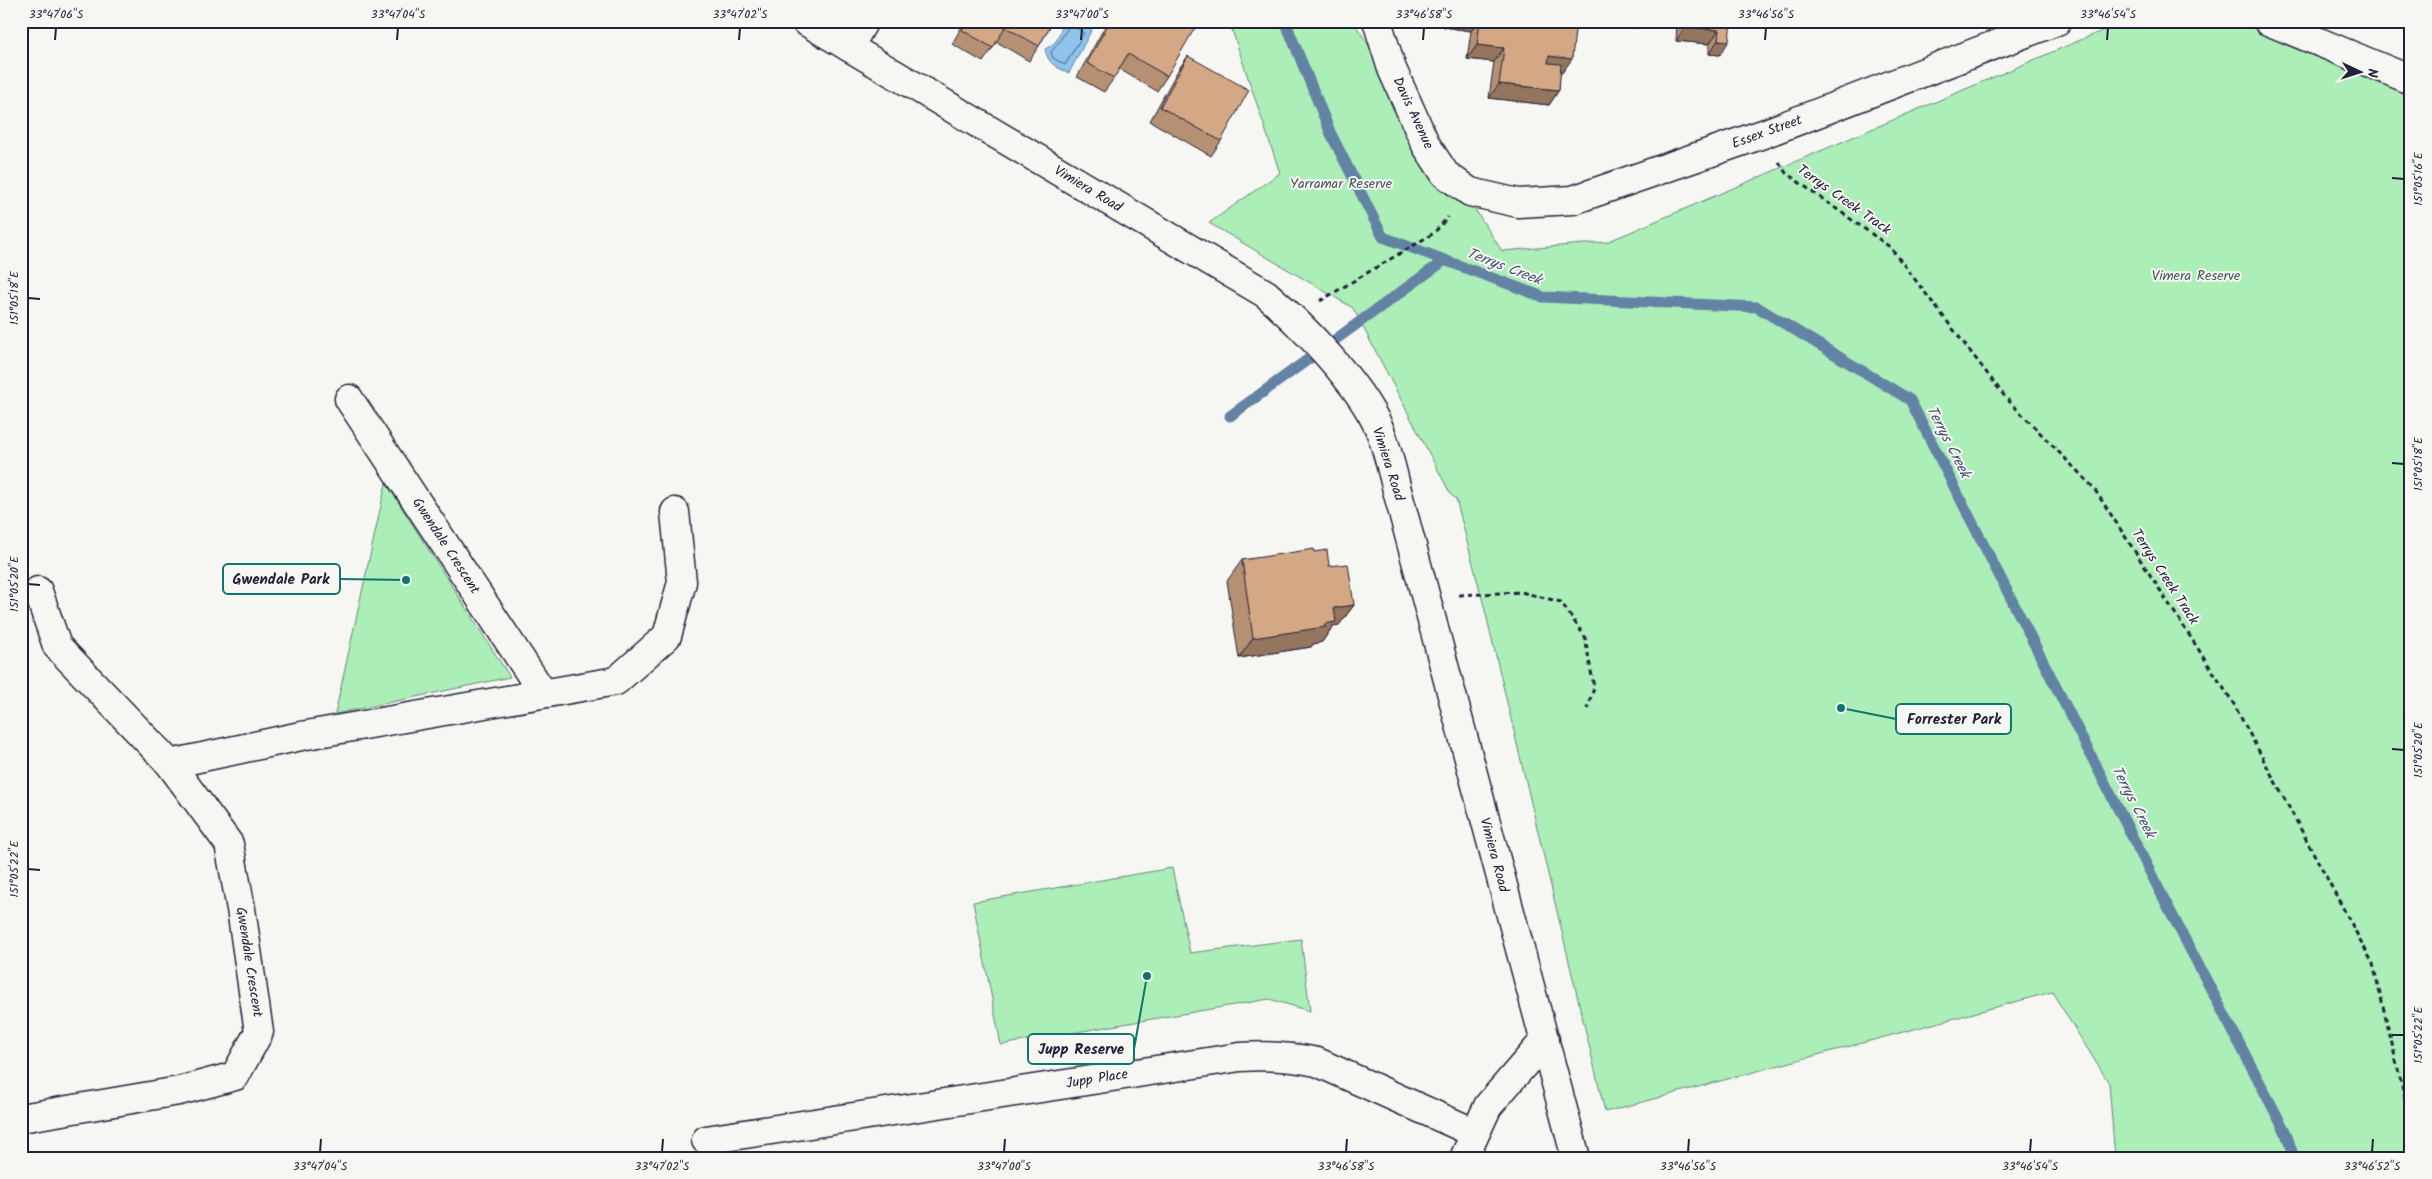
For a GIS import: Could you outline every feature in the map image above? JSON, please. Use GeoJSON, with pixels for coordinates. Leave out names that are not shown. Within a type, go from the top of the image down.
{"type":"FeatureCollection","features":[{"type":"Feature","properties":{"kind":"street","name":"Vimiera Road"},"geometry":{"type":"LineString","coordinates":[[805,21],[1266,294],[1292,317],[1342,373],[1379,428],[1576,1158]]}},
{"type":"Feature","properties":{"kind":"street"},"geometry":{"type":"LineString","coordinates":[[849,47],[864,21]]}},
{"type":"Feature","properties":{"kind":"street","name":"Davis Avenue"},"geometry":{"type":"LineString","coordinates":[[1377,21],[1392,70],[1426,145],[1445,174],[1470,192]]}},
{"type":"Feature","properties":{"kind":"street","name":"Essex Street"},"geometry":{"type":"LineString","coordinates":[[1470,192],[1518,203],[1573,200],[1763,134],[2057,21]]}},
{"type":"Feature","properties":{"kind":"street"},"geometry":{"type":"LineString","coordinates":[[2268,21],[2411,80]]}},
{"type":"Feature","properties":{"kind":"street","name":"Gwendale Crescent"},"geometry":{"type":"LineString","coordinates":[[349,398],[544,693]]}},
{"type":"Feature","properties":{"kind":"street"},"geometry":{"type":"LineString","coordinates":[[170,764],[301,736],[616,681],[668,636],[682,582],[675,512]]}},
{"type":"Feature","properties":{"kind":"street","name":"Gwendale Crescent"},"geometry":{"type":"LineString","coordinates":[[21,1118],[179,1091],[235,1076],[259,1032],[242,909],[229,844],[170,764],[57,646],[38,591]]}},
{"type":"Feature","properties":{"kind":"street"},"geometry":{"type":"LineString","coordinates":[[1464,1158],[1488,1106],[1545,1040]]}},
{"type":"Feature","properties":{"kind":"street","name":"Jupp Place"},"geometry":{"type":"LineString","coordinates":[[706,1140],[1240,1057],[1266,1055],[1292,1057],[1317,1062],[1475,1133]]}},
{"type":"Feature","properties":{"kind":"path","name":"Terrys Creek Track"},"geometry":{"type":"LineString","coordinates":[[1763,134],[1786,173],[1890,247],[2006,398],[2093,487],[2232,701],[2373,964],[2411,1124]]}},
{"type":"Feature","properties":{"kind":"path"},"geometry":{"type":"LineString","coordinates":[[1292,317],[1434,233]]}},
{"type":"Feature","properties":{"kind":"path"},"geometry":{"type":"LineString","coordinates":[[1425,597],[1521,592],[1561,602],[1585,636],[1594,688],[1587,709]]}},
{"type":"Feature","properties":{"kind":"green space"},"geometry":{"type":"Polygon","coordinates":[[[1229,21],[1353,21],[1502,251],[1607,242],[2125,21],[2237,21],[2411,95],[2411,708],[2403,718],[2411,725],[2411,1158],[2115,1158],[2109,1083],[2052,992],[1605,1112],[1484,606],[1456,499],[1451,495],[1353,308],[1209,223],[1280,173],[1229,21]]]}},
{"type":"Feature","properties":{"kind":"green space"},"geometry":{"type":"Polygon","coordinates":[[[386,483],[510,677],[335,714],[386,483]]]}},
{"type":"Feature","properties":{"kind":"green space"},"geometry":{"type":"Polygon","coordinates":[[[1172,868],[1190,953],[1301,939],[1310,1011],[1269,999],[1001,1045],[973,902],[1172,868]]]}},
{"type":"Feature","properties":{"kind":"water"},"geometry":{"type":"Polygon","coordinates":[[[1074,21],[1092,29],[1069,73],[1053,64],[1048,58],[1045,49],[1056,41],[1063,25],[1074,21]]]}},
{"type":"Feature","properties":{"kind":"building"},"geometry":{"type":"Polygon","coordinates":[[[967,21],[1053,21],[1039,46],[1005,27],[993,48],[962,30],[967,21]]]}},
{"type":"Feature","properties":{"kind":"building"},"geometry":{"type":"Polygon","coordinates":[[[1110,21],[1188,21],[1196,26],[1167,76],[1128,54],[1114,78],[1087,63],[1110,21]]]}},
{"type":"Feature","properties":{"kind":"building"},"geometry":{"type":"Polygon","coordinates":[[[1480,21],[1576,21],[1572,59],[1549,56],[1548,63],[1561,64],[1559,90],[1499,84],[1504,48],[1477,45],[1480,21]]]}},
{"type":"Feature","properties":{"kind":"building"},"geometry":{"type":"Polygon","coordinates":[[[1686,21],[1731,21],[1729,41],[1718,40],[1719,30],[1685,27],[1686,21]]]}},
{"type":"Feature","properties":{"kind":"building"},"geometry":{"type":"Polygon","coordinates":[[[1188,56],[1249,90],[1221,141],[1160,107],[1188,56]]]}},
{"type":"Feature","properties":{"kind":"building"},"geometry":{"type":"Polygon","coordinates":[[[1314,549],[1314,552],[1327,550],[1329,566],[1348,564],[1354,605],[1334,608],[1336,622],[1324,624],[1325,627],[1253,638],[1242,560],[1314,549]]]}},
{"type":"Feature","properties":{"kind":"waterway","name":"Terrys Creek"},"geometry":{"type":"LineString","coordinates":[[1285,21],[1331,134],[1383,237],[1543,297],[1757,307],[1910,400],[2166,903],[2286,1133],[2294,1158]]}},
{"type":"Feature","properties":{"kind":"waterway"},"geometry":{"type":"LineString","coordinates":[[1230,416],[1445,260]]}},
{"type":"Feature","properties":{"kind":"place","name":"Gwendale Park"},"geometry":{"type":"Point","coordinates":[406,580]}},
{"type":"Feature","properties":{"kind":"place","name":"Forrester Park"},"geometry":{"type":"Point","coordinates":[1841,708]}},
{"type":"Feature","properties":{"kind":"place","name":"Jupp Reserve"},"geometry":{"type":"Point","coordinates":[1147,976]}},
{"type":"Feature","properties":{"kind":"park label","name":"Yarramar Reserve"},"geometry":{"type":"Point","coordinates":[1341,184]}},
{"type":"Feature","properties":{"kind":"park label","name":"Vimera Reserve"},"geometry":{"type":"Point","coordinates":[2196,276]}}]}
